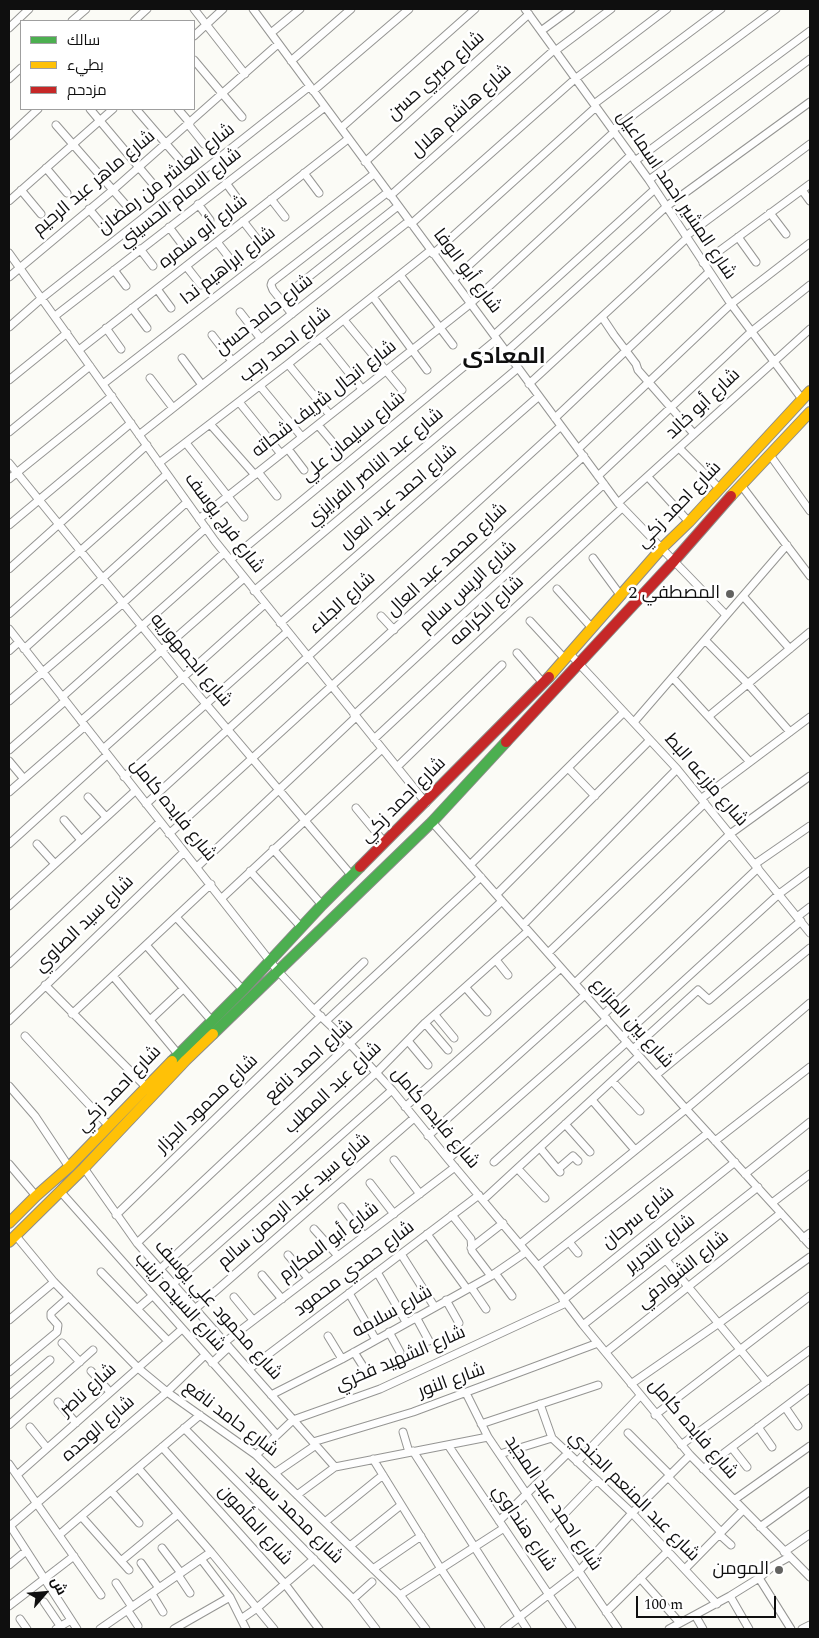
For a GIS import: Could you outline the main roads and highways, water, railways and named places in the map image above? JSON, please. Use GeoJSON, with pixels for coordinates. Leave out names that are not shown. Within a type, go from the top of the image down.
{"type":"FeatureCollection","features":[{"type":"Feature","properties":{"kind":"place","name":"المصطفي 2"},"geometry":{"type":"Point","coordinates":[730,594]}},
{"type":"Feature","properties":{"kind":"place","name":"المومن"},"geometry":{"type":"Point","coordinates":[779,1570]}},
{"type":"Feature","properties":{"kind":"district","name":"المعادى"},"geometry":{"type":"Point","coordinates":[504,359]}}]}
